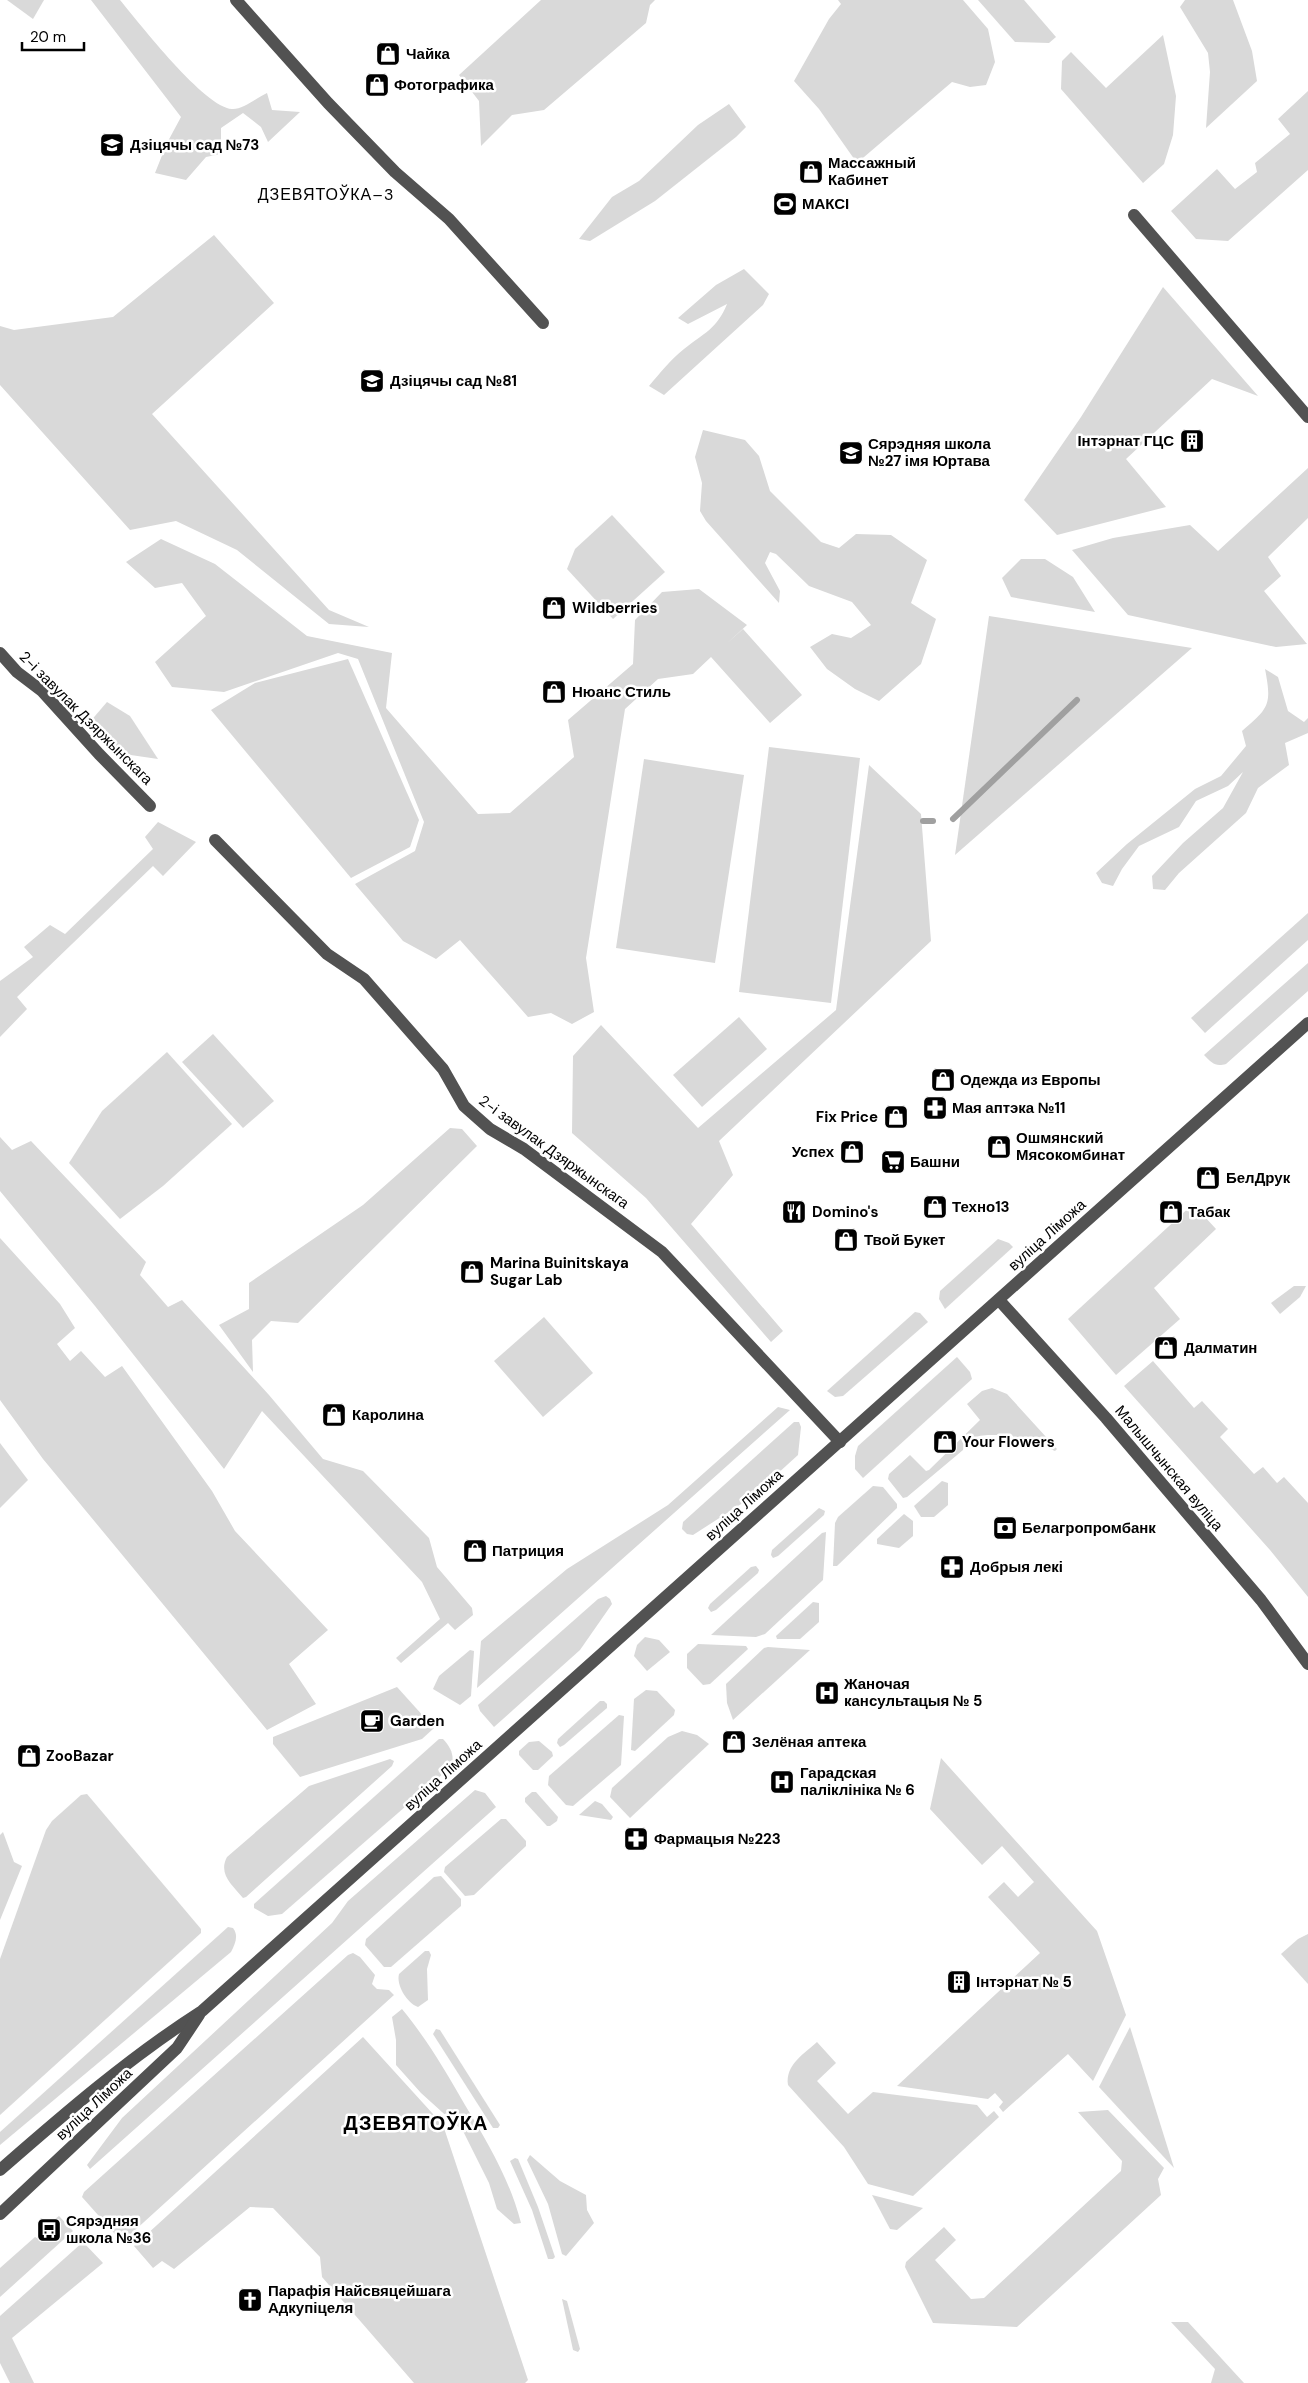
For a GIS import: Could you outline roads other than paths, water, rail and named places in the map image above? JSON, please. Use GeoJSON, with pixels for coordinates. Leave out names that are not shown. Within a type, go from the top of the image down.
{"type":"FeatureCollection","features":[{"type":"Feature","properties":{"kind":"street"},"geometry":{"type":"LineString","coordinates":[[236,0],[344,119],[395,172],[449,219],[543,323]]}},
{"type":"Feature","properties":{"kind":"street"},"geometry":{"type":"LineString","coordinates":[[1134,216],[1308,417]]}},
{"type":"Feature","properties":{"kind":"street","name":"2-і завулак Дзяржынскага"},"geometry":{"type":"LineString","coordinates":[[0,653],[18,672],[42,691],[150,806]]}},
{"type":"Feature","properties":{"kind":"street","name":"2-і завулак Дзяржынскага"},"geometry":{"type":"LineString","coordinates":[[215,840],[327,954],[364,979],[442,1069],[464,1106],[490,1129],[524,1149],[662,1252],[840,1442]]}},
{"type":"Feature","properties":{"kind":"street","name":"вуліца Ліможа"},"geometry":{"type":"LineString","coordinates":[[0,2170],[64,2114],[167,2033],[202,2011],[1308,1023]]}},
{"type":"Feature","properties":{"kind":"street","name":"Малышчынская вуліца"},"geometry":{"type":"LineString","coordinates":[[999,1300],[1106,1418],[1261,1600],[1308,1664]]}},
{"type":"Feature","properties":{"kind":"street","name":"вуліца Ліможа"},"geometry":{"type":"LineString","coordinates":[[0,2214],[177,2048],[202,2011]]}},
{"type":"Feature","properties":{"kind":"waterway"},"geometry":{"type":"LineString","coordinates":[[953,819],[1077,700]]}},
{"type":"Feature","properties":{"kind":"waterway"},"geometry":{"type":"LineString","coordinates":[[923,821],[933,821]]}},
{"type":"Feature","properties":{"kind":"place","name":"Чайка"},"geometry":{"type":"Point","coordinates":[388,54]}},
{"type":"Feature","properties":{"kind":"place","name":"Фотографика"},"geometry":{"type":"Point","coordinates":[377,85]}},
{"type":"Feature","properties":{"kind":"place","name":"Дзіцячы сад №73"},"geometry":{"type":"Point","coordinates":[112,145]}},
{"type":"Feature","properties":{"kind":"place","name":"Массажный Кабинет"},"geometry":{"type":"Point","coordinates":[811,172]}},
{"type":"Feature","properties":{"kind":"place","name":"МАКСІ"},"geometry":{"type":"Point","coordinates":[785,204]}},
{"type":"Feature","properties":{"kind":"place","name":"Дзіцячы сад №81"},"geometry":{"type":"Point","coordinates":[372,381]}},
{"type":"Feature","properties":{"kind":"place","name":"Інтэрнат ГЦС"},"geometry":{"type":"Point","coordinates":[1192,441]}},
{"type":"Feature","properties":{"kind":"place","name":"Сярэдняя школа №27 імя Юртава"},"geometry":{"type":"Point","coordinates":[851,453]}},
{"type":"Feature","properties":{"kind":"place","name":"Wildberries"},"geometry":{"type":"Point","coordinates":[554,608]}},
{"type":"Feature","properties":{"kind":"place","name":"Нюанс Стиль"},"geometry":{"type":"Point","coordinates":[554,692]}},
{"type":"Feature","properties":{"kind":"place","name":"Одежда из Европы"},"geometry":{"type":"Point","coordinates":[943,1080]}},
{"type":"Feature","properties":{"kind":"place","name":"Мая аптэка №11"},"geometry":{"type":"Point","coordinates":[935,1108]}},
{"type":"Feature","properties":{"kind":"place","name":"Fix Price"},"geometry":{"type":"Point","coordinates":[896,1117]}},
{"type":"Feature","properties":{"kind":"place","name":"Ошмянский Мясокомбинат"},"geometry":{"type":"Point","coordinates":[999,1147]}},
{"type":"Feature","properties":{"kind":"place","name":"Успех"},"geometry":{"type":"Point","coordinates":[852,1152]}},
{"type":"Feature","properties":{"kind":"place","name":"Башни"},"geometry":{"type":"Point","coordinates":[893,1162]}},
{"type":"Feature","properties":{"kind":"place","name":"БелДрук"},"geometry":{"type":"Point","coordinates":[1208,1178]}},
{"type":"Feature","properties":{"kind":"place","name":"Техно13"},"geometry":{"type":"Point","coordinates":[935,1207]}},
{"type":"Feature","properties":{"kind":"place","name":"Domino's"},"geometry":{"type":"Point","coordinates":[794,1212]}},
{"type":"Feature","properties":{"kind":"place","name":"Табак"},"geometry":{"type":"Point","coordinates":[1171,1212]}},
{"type":"Feature","properties":{"kind":"place","name":"Твой Букет"},"geometry":{"type":"Point","coordinates":[846,1240]}},
{"type":"Feature","properties":{"kind":"place","name":"Marina Buinitskaya Sugar Lab"},"geometry":{"type":"Point","coordinates":[472,1272]}},
{"type":"Feature","properties":{"kind":"place","name":"Далматин"},"geometry":{"type":"Point","coordinates":[1166,1348]}},
{"type":"Feature","properties":{"kind":"place","name":"Каролина"},"geometry":{"type":"Point","coordinates":[334,1415]}},
{"type":"Feature","properties":{"kind":"place","name":"Your Flowers"},"geometry":{"type":"Point","coordinates":[945,1442]}},
{"type":"Feature","properties":{"kind":"place","name":"Белагропромбанк"},"geometry":{"type":"Point","coordinates":[1005,1528]}},
{"type":"Feature","properties":{"kind":"place","name":"Патриция"},"geometry":{"type":"Point","coordinates":[475,1551]}},
{"type":"Feature","properties":{"kind":"place","name":"Добрыя лекі"},"geometry":{"type":"Point","coordinates":[952,1567]}},
{"type":"Feature","properties":{"kind":"place","name":"Жаночая кансультацыя № 5"},"geometry":{"type":"Point","coordinates":[827,1693]}},
{"type":"Feature","properties":{"kind":"place","name":"Garden"},"geometry":{"type":"Point","coordinates":[372,1721]}},
{"type":"Feature","properties":{"kind":"place","name":"Зелёная аптека"},"geometry":{"type":"Point","coordinates":[734,1742]}},
{"type":"Feature","properties":{"kind":"place","name":"ZooBazar"},"geometry":{"type":"Point","coordinates":[29,1756]}},
{"type":"Feature","properties":{"kind":"place","name":"Гарадская паліклініка № 6"},"geometry":{"type":"Point","coordinates":[782,1782]}},
{"type":"Feature","properties":{"kind":"place","name":"Фармацыя №223"},"geometry":{"type":"Point","coordinates":[636,1839]}},
{"type":"Feature","properties":{"kind":"place","name":"Інтэрнат № 5"},"geometry":{"type":"Point","coordinates":[959,1982]}},
{"type":"Feature","properties":{"kind":"place","name":"Сярэдняя школа №36"},"geometry":{"type":"Point","coordinates":[49,2230]}},
{"type":"Feature","properties":{"kind":"place","name":"Парафія Найсвяцейшага Адкупіцеля"},"geometry":{"type":"Point","coordinates":[250,2300]}},
{"type":"Feature","properties":{"kind":"district","name":"ДЗЕВЯТОЎКА–3"},"geometry":{"type":"Point","coordinates":[326,194]}},
{"type":"Feature","properties":{"kind":"district","name":"ДЗЕВЯТОЎКА"},"geometry":{"type":"Point","coordinates":[416,2123]}}]}
